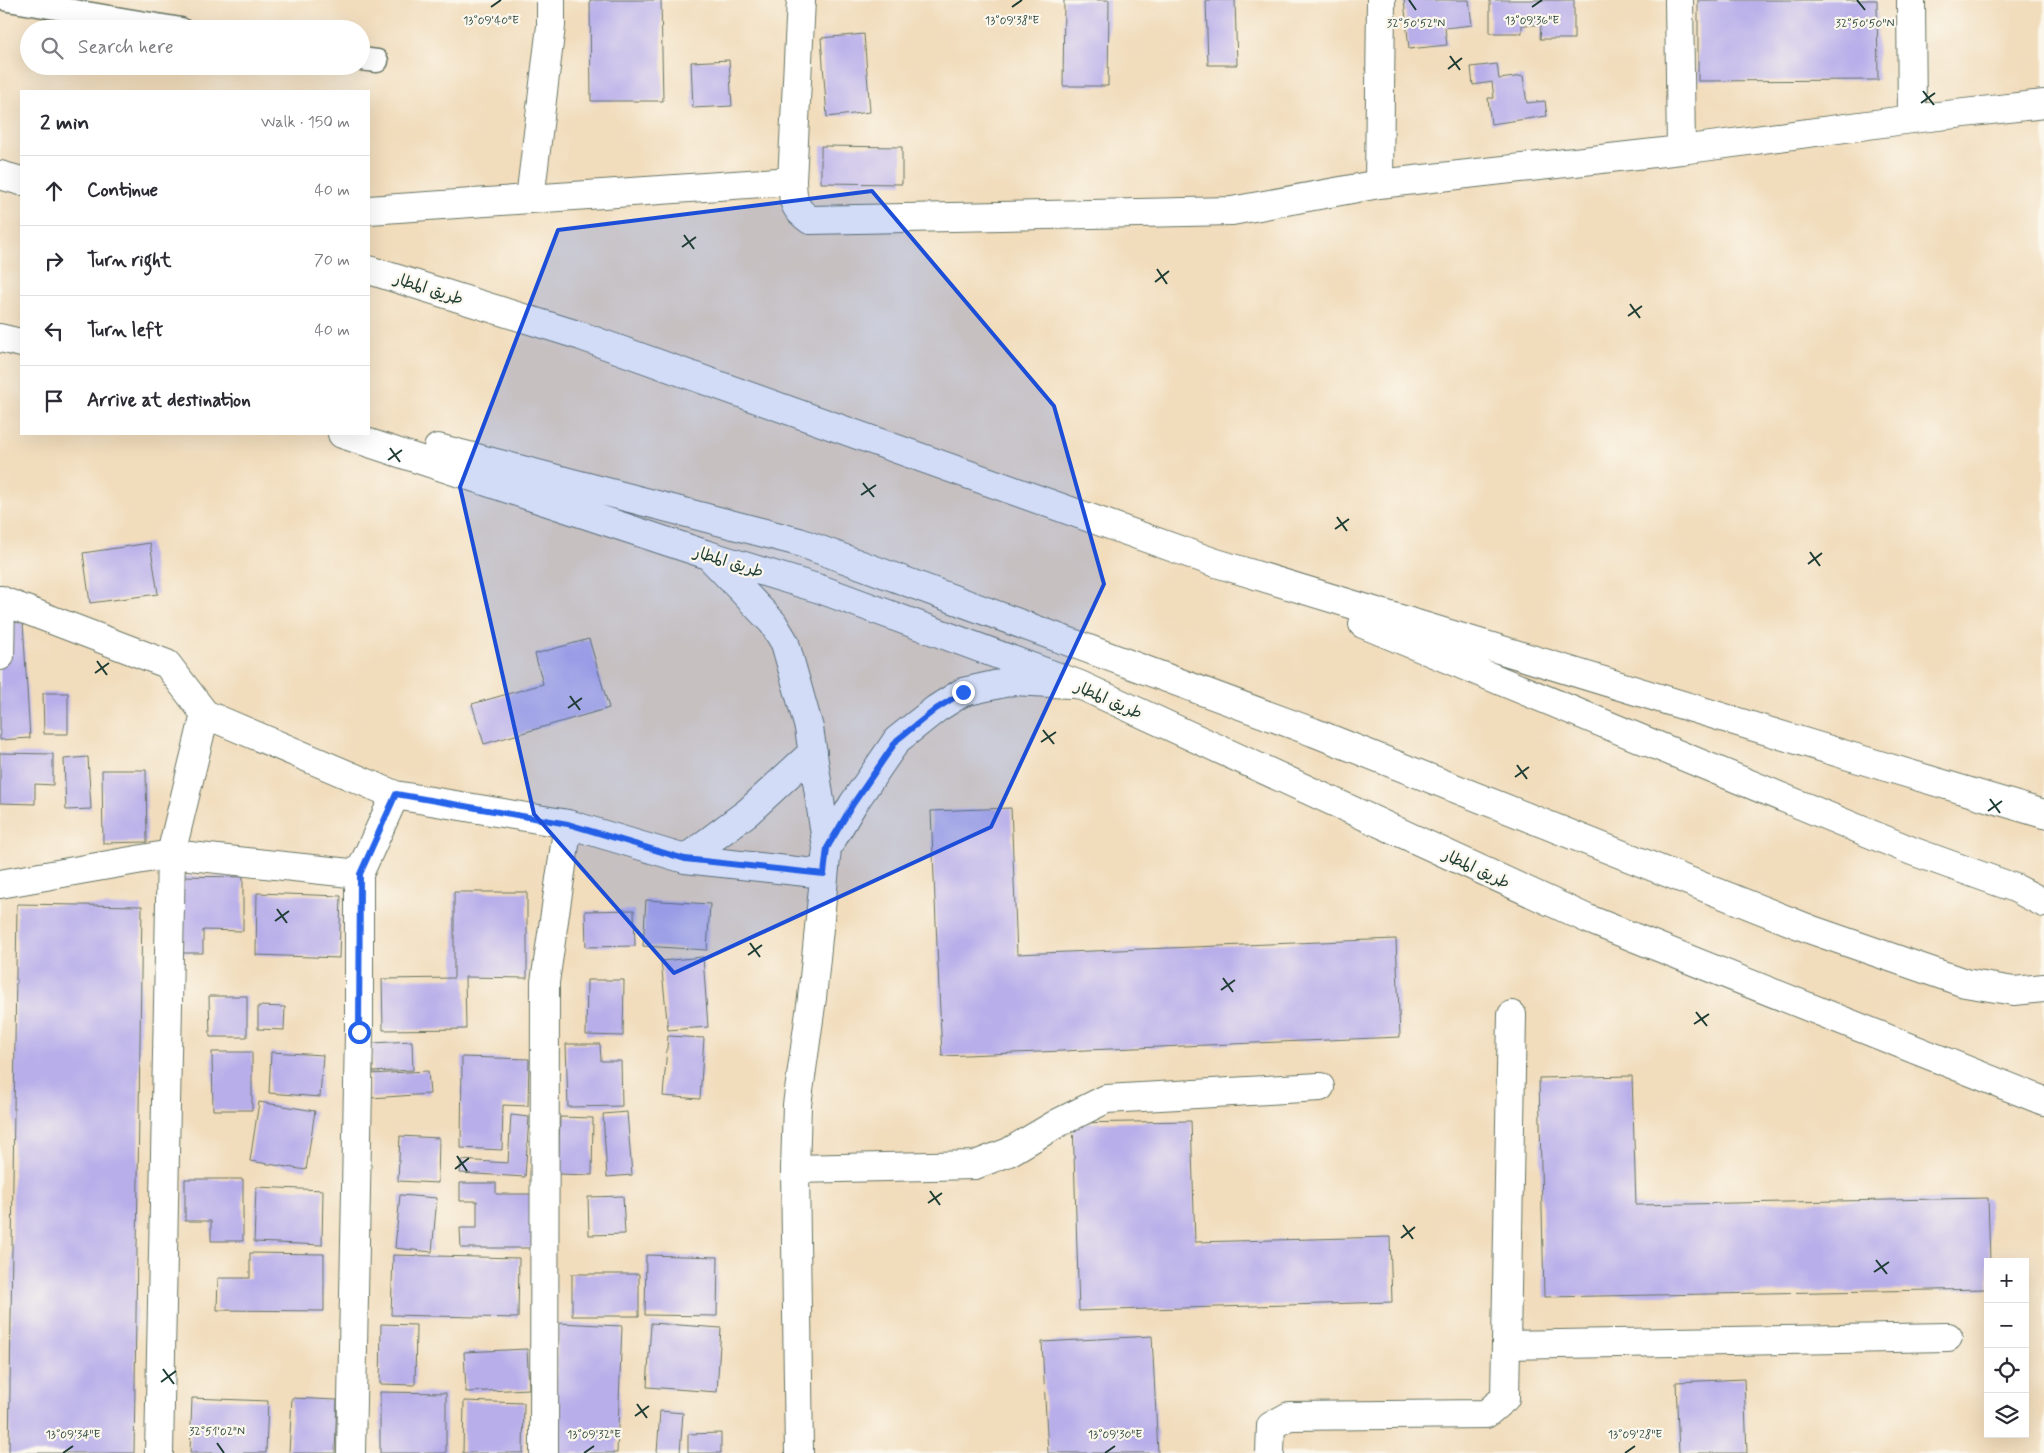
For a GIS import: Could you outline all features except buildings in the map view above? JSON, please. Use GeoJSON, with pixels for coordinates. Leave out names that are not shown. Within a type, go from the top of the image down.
{"type":"FeatureCollection","features":[{"type":"Feature","properties":{"kind":"main road"},"geometry":{"type":"LineString","coordinates":[[530,199],[551,26],[551,0]]}},
{"type":"Feature","properties":{"kind":"main road"},"geometry":{"type":"LineString","coordinates":[[801,0],[792,181],[793,201],[799,212],[810,220],[1232,211],[1379,184],[1681,150],[1912,119],[2044,104]]}},
{"type":"Feature","properties":{"kind":"main road"},"geometry":{"type":"LineString","coordinates":[[1379,184],[1381,0]]}},
{"type":"Feature","properties":{"kind":"main road"},"geometry":{"type":"LineString","coordinates":[[1679,0],[1681,150]]}},
{"type":"Feature","properties":{"kind":"main road"},"geometry":{"type":"LineString","coordinates":[[1911,0],[1912,119]]}},
{"type":"Feature","properties":{"kind":"main road"},"geometry":{"type":"LineString","coordinates":[[0,175],[20,181]]}},
{"type":"Feature","properties":{"kind":"main road"},"geometry":{"type":"LineString","coordinates":[[370,210],[792,181]]}},
{"type":"Feature","properties":{"kind":"main road","name":"طريق المطار"},"geometry":{"type":"LineString","coordinates":[[370,270],[581,336],[1213,562],[2044,814]]}},
{"type":"Feature","properties":{"kind":"main road"},"geometry":{"type":"LineString","coordinates":[[0,338],[20,343]]}},
{"type":"Feature","properties":{"kind":"main road"},"geometry":{"type":"LineString","coordinates":[[370,430],[799,542],[1313,732],[1812,930],[1965,983],[2014,991],[2044,988]]}},
{"type":"Feature","properties":{"kind":"main road","name":"طريق المطار"},"geometry":{"type":"LineString","coordinates":[[345,435],[708,555],[820,589],[1080,685],[1588,919],[2044,1101]]}},
{"type":"Feature","properties":{"kind":"main road"},"geometry":{"type":"LineString","coordinates":[[708,555],[773,623],[785,643],[809,728],[826,861],[812,998],[797,1105],[795,1169],[800,1453]]}},
{"type":"Feature","properties":{"kind":"main road"},"geometry":{"type":"LineString","coordinates":[[1213,562],[1912,852],[2015,888],[2044,903]]}},
{"type":"Feature","properties":{"kind":"main road"},"geometry":{"type":"LineString","coordinates":[[0,656],[1,600],[167,664],[205,714],[396,794],[568,824],[685,859],[826,861]]}},
{"type":"Feature","properties":{"kind":"main road"},"geometry":{"type":"LineString","coordinates":[[826,861],[853,804],[897,740],[936,709],[963,692],[1013,681],[1080,685]]}},
{"type":"Feature","properties":{"kind":"main road"},"geometry":{"type":"LineString","coordinates":[[159,1453],[171,854],[205,714]]}},
{"type":"Feature","properties":{"kind":"main road"},"geometry":{"type":"LineString","coordinates":[[685,859],[748,812],[812,752]]}},
{"type":"Feature","properties":{"kind":"main road"},"geometry":{"type":"LineString","coordinates":[[351,1453],[359,1041],[360,874],[396,794]]}},
{"type":"Feature","properties":{"kind":"main road"},"geometry":{"type":"LineString","coordinates":[[544,1453],[545,982],[568,824]]}},
{"type":"Feature","properties":{"kind":"main road"},"geometry":{"type":"LineString","coordinates":[[0,884],[171,854],[360,874]]}},
{"type":"Feature","properties":{"kind":"main road"},"geometry":{"type":"LineString","coordinates":[[1270,1453],[1271,1426],[1289,1416],[1486,1414],[1505,1398],[1512,1015]]}},
{"type":"Feature","properties":{"kind":"main road"},"geometry":{"type":"LineString","coordinates":[[795,1169],[975,1165],[1009,1152],[1058,1123],[1106,1099],[1320,1087]]}},
{"type":"Feature","properties":{"kind":"main road"},"geometry":{"type":"LineString","coordinates":[[1506,1345],[1948,1337]]}},
{"type":"Feature","properties":{"kind":"lane"},"geometry":{"type":"LineString","coordinates":[[8,0],[127,20]]}},
{"type":"Feature","properties":{"kind":"highlighted area"},"geometry":{"type":"Polygon","coordinates":[[[872,191],[1054,406],[1104,584],[991,827],[674,973],[534,814],[460,487],[558,230],[872,191]]]}},
{"type":"Feature","properties":{"kind":"route"},"geometry":{"type":"LineString","coordinates":[[359,1032],[360,874],[396,794],[568,824],[685,859],[824,874],[827,848],[871,776],[897,740],[936,709],[963,692]]}}]}
